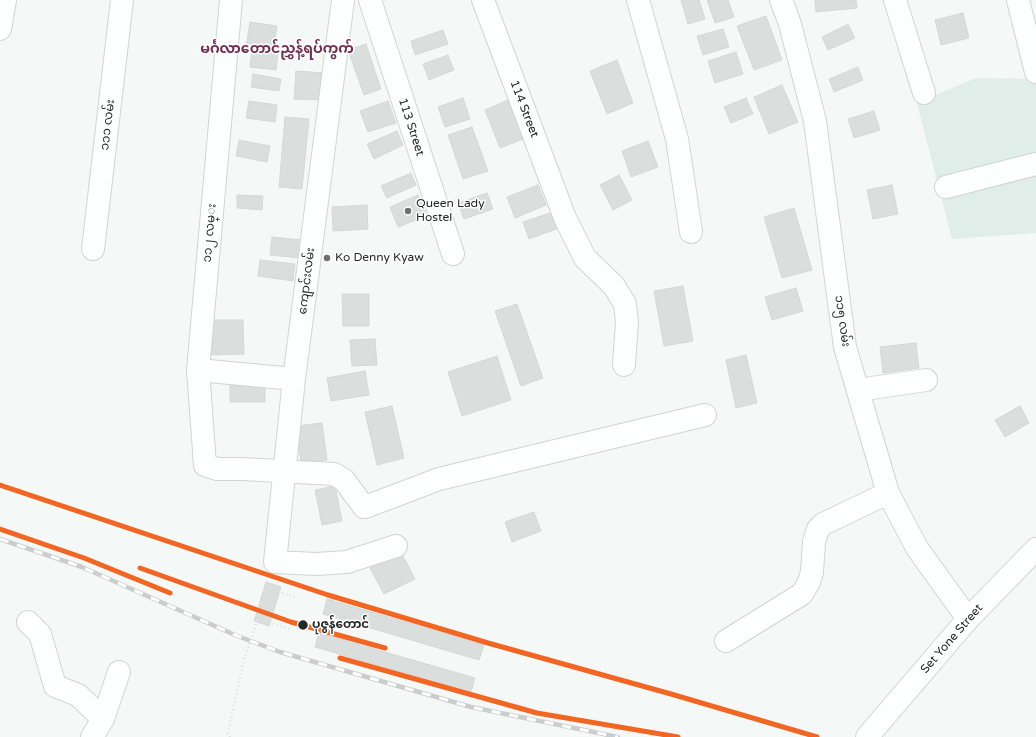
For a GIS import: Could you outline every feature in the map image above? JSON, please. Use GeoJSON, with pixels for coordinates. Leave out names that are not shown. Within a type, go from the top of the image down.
{"type":"FeatureCollection","features":[{"type":"Feature","properties":{"kind":"street"},"geometry":{"type":"LineString","coordinates":[[0,29],[4,0]]}},
{"type":"Feature","properties":{"kind":"street","name":"၁၁၁ လမ်း"},"geometry":{"type":"LineString","coordinates":[[93,249],[122,0]]}},
{"type":"Feature","properties":{"kind":"street","name":"၁၁၂ လမ္း"},"geometry":{"type":"LineString","coordinates":[[231,0],[198,370],[205,465],[217,469],[284,472]]}},
{"type":"Feature","properties":{"kind":"street","name":"ကျောင်းလမ်း"},"geometry":{"type":"LineString","coordinates":[[343,0],[294,379],[275,562],[316,564],[347,562],[396,546]]}},
{"type":"Feature","properties":{"kind":"street","name":"113 Street"},"geometry":{"type":"LineString","coordinates":[[370,0],[453,254]]}},
{"type":"Feature","properties":{"kind":"street","name":"114 Street"},"geometry":{"type":"LineString","coordinates":[[483,0],[564,218],[585,258],[614,286],[625,304],[627,322],[624,365]]}},
{"type":"Feature","properties":{"kind":"street"},"geometry":{"type":"LineString","coordinates":[[638,0],[677,138],[690,232]]}},
{"type":"Feature","properties":{"kind":"street","name":"၁၁၅ လမ်း"},"geometry":{"type":"LineString","coordinates":[[781,0],[790,24],[815,121],[845,347],[888,493],[917,548],[968,619]]}},
{"type":"Feature","properties":{"kind":"street"},"geometry":{"type":"LineString","coordinates":[[895,0],[924,93]]}},
{"type":"Feature","properties":{"kind":"street"},"geometry":{"type":"LineString","coordinates":[[1018,0],[1036,72]]}},
{"type":"Feature","properties":{"kind":"street"},"geometry":{"type":"LineString","coordinates":[[946,187],[1036,164]]}},
{"type":"Feature","properties":{"kind":"street"},"geometry":{"type":"LineString","coordinates":[[198,370],[294,379]]}},
{"type":"Feature","properties":{"kind":"street"},"geometry":{"type":"LineString","coordinates":[[858,390],[926,380]]}},
{"type":"Feature","properties":{"kind":"street"},"geometry":{"type":"LineString","coordinates":[[284,472],[334,474],[340,476],[364,507],[440,479],[705,415]]}},
{"type":"Feature","properties":{"kind":"street"},"geometry":{"type":"LineString","coordinates":[[726,641],[802,594],[809,582],[812,572],[814,542],[818,529],[823,524],[888,493]]}},
{"type":"Feature","properties":{"kind":"street","name":"Set Yone Street"},"geometry":{"type":"LineString","coordinates":[[869,735],[968,619],[1036,549]]}},
{"type":"Feature","properties":{"kind":"street"},"geometry":{"type":"LineString","coordinates":[[28,622],[40,634],[55,686],[78,696],[103,719]]}},
{"type":"Feature","properties":{"kind":"street"},"geometry":{"type":"LineString","coordinates":[[92,737],[103,719],[119,672]]}},
{"type":"Feature","properties":{"kind":"path"},"geometry":{"type":"LineString","coordinates":[[230,737],[228,732],[243,664],[269,583]]}},
{"type":"Feature","properties":{"kind":"path"},"geometry":{"type":"LineString","coordinates":[[267,588],[298,598]]}},
{"type":"Feature","properties":{"kind":"path"},"geometry":{"type":"LineString","coordinates":[[258,618],[289,629]]}},
{"type":"Feature","properties":{"kind":"shaded area"},"geometry":{"type":"Polygon","coordinates":[[[976,78],[1036,79],[1036,233],[952,239],[917,103],[976,78]]]}},
{"type":"Feature","properties":{"kind":"building"},"geometry":{"type":"Polygon","coordinates":[[[681,0],[699,0],[705,19],[688,24],[681,0]]]}},
{"type":"Feature","properties":{"kind":"building"},"geometry":{"type":"Polygon","coordinates":[[[707,0],[728,0],[734,17],[715,23],[707,0]]]}},
{"type":"Feature","properties":{"kind":"building"},"geometry":{"type":"Polygon","coordinates":[[[815,0],[856,0],[857,8],[816,12],[815,0]]]}},
{"type":"Feature","properties":{"kind":"building"},"geometry":{"type":"Polygon","coordinates":[[[963,13],[969,38],[941,45],[935,20],[963,13]]]}},
{"type":"Feature","properties":{"kind":"building"},"geometry":{"type":"Polygon","coordinates":[[[766,16],[782,60],[754,70],[737,26],[766,16]]]}},
{"type":"Feature","properties":{"kind":"building"},"geometry":{"type":"Polygon","coordinates":[[[250,22],[277,26],[273,51],[246,47],[250,22]]]}},
{"type":"Feature","properties":{"kind":"building"},"geometry":{"type":"Polygon","coordinates":[[[848,24],[855,38],[828,50],[822,37],[848,24]]]}},
{"type":"Feature","properties":{"kind":"building"},"geometry":{"type":"Polygon","coordinates":[[[723,29],[729,47],[703,55],[697,36],[723,29]]]}},
{"type":"Feature","properties":{"kind":"building"},"geometry":{"type":"Polygon","coordinates":[[[443,30],[448,44],[415,55],[411,41],[443,30]]]}},
{"type":"Feature","properties":{"kind":"building"},"geometry":{"type":"Polygon","coordinates":[[[366,44],[381,89],[364,95],[348,50],[366,44]]]}},
{"type":"Feature","properties":{"kind":"building"},"geometry":{"type":"Polygon","coordinates":[[[252,49],[278,52],[276,70],[250,67],[252,49]]]}},
{"type":"Feature","properties":{"kind":"building"},"geometry":{"type":"Polygon","coordinates":[[[736,52],[743,74],[715,83],[708,61],[736,52]]]}},
{"type":"Feature","properties":{"kind":"building"},"geometry":{"type":"Polygon","coordinates":[[[448,55],[454,70],[429,80],[423,64],[448,55]]]}},
{"type":"Feature","properties":{"kind":"building"},"geometry":{"type":"Polygon","coordinates":[[[617,60],[633,103],[607,114],[590,71],[617,60]]]}},
{"type":"Feature","properties":{"kind":"building"},"geometry":{"type":"Polygon","coordinates":[[[858,67],[863,80],[834,92],[829,79],[858,67]]]}},
{"type":"Feature","properties":{"kind":"building"},"geometry":{"type":"Polygon","coordinates":[[[296,71],[325,73],[323,100],[294,99],[296,71]]]}},
{"type":"Feature","properties":{"kind":"building"},"geometry":{"type":"Polygon","coordinates":[[[253,74],[281,79],[279,91],[251,87],[253,74]]]}},
{"type":"Feature","properties":{"kind":"building"},"geometry":{"type":"Polygon","coordinates":[[[782,85],[798,122],[769,134],[754,97],[782,85]]]}},
{"type":"Feature","properties":{"kind":"building"},"geometry":{"type":"Polygon","coordinates":[[[515,97],[531,136],[500,148],[485,110],[515,97]]]}},
{"type":"Feature","properties":{"kind":"building"},"geometry":{"type":"Polygon","coordinates":[[[463,98],[470,119],[445,127],[438,107],[463,98]]]}},
{"type":"Feature","properties":{"kind":"building"},"geometry":{"type":"Polygon","coordinates":[[[746,98],[753,114],[731,123],[724,107],[746,98]]]}},
{"type":"Feature","properties":{"kind":"building"},"geometry":{"type":"Polygon","coordinates":[[[249,101],[277,105],[275,122],[246,118],[249,101]]]}},
{"type":"Feature","properties":{"kind":"building"},"geometry":{"type":"Polygon","coordinates":[[[388,101],[396,123],[368,132],[360,111],[388,101]]]}},
{"type":"Feature","properties":{"kind":"building"},"geometry":{"type":"Polygon","coordinates":[[[874,111],[880,130],[854,138],[848,119],[874,111]]]}},
{"type":"Feature","properties":{"kind":"building"},"geometry":{"type":"Polygon","coordinates":[[[285,117],[309,119],[302,189],[279,187],[285,117]]]}},
{"type":"Feature","properties":{"kind":"building"},"geometry":{"type":"Polygon","coordinates":[[[472,127],[488,171],[463,179],[448,135],[472,127]]]}},
{"type":"Feature","properties":{"kind":"building"},"geometry":{"type":"Polygon","coordinates":[[[397,131],[403,145],[374,159],[367,144],[397,131]]]}},
{"type":"Feature","properties":{"kind":"building"},"geometry":{"type":"Polygon","coordinates":[[[239,140],[270,146],[267,162],[236,156],[239,140]]]}},
{"type":"Feature","properties":{"kind":"building"},"geometry":{"type":"Polygon","coordinates":[[[648,141],[658,167],[631,177],[622,151],[648,141]]]}},
{"type":"Feature","properties":{"kind":"building"},"geometry":{"type":"Polygon","coordinates":[[[411,173],[416,185],[387,198],[381,186],[411,173]]]}},
{"type":"Feature","properties":{"kind":"building"},"geometry":{"type":"Polygon","coordinates":[[[619,175],[632,200],[613,210],[600,185],[619,175]]]}},
{"type":"Feature","properties":{"kind":"building"},"geometry":{"type":"Polygon","coordinates":[[[538,185],[546,205],[515,218],[507,197],[538,185]]]}},
{"type":"Feature","properties":{"kind":"building"},"geometry":{"type":"Polygon","coordinates":[[[892,185],[898,214],[873,219],[867,190],[892,185]]]}},
{"type":"Feature","properties":{"kind":"building"},"geometry":{"type":"Polygon","coordinates":[[[487,193],[493,209],[464,219],[458,203],[487,193]]]}},
{"type":"Feature","properties":{"kind":"building"},"geometry":{"type":"Polygon","coordinates":[[[237,195],[263,196],[262,210],[237,208],[237,195]]]}},
{"type":"Feature","properties":{"kind":"building","name":"Queen Lady Hostel"},"geometry":{"type":"Polygon","coordinates":[[[418,195],[427,216],[398,227],[390,207],[418,195]]]}},
{"type":"Feature","properties":{"kind":"building"},"geometry":{"type":"Polygon","coordinates":[[[367,205],[368,229],[333,231],[332,207],[367,205]]]}},
{"type":"Feature","properties":{"kind":"building"},"geometry":{"type":"Polygon","coordinates":[[[794,208],[812,270],[782,278],[764,217],[794,208]]]}},
{"type":"Feature","properties":{"kind":"building"},"geometry":{"type":"Polygon","coordinates":[[[553,212],[559,228],[529,239],[523,222],[553,212]]]}},
{"type":"Feature","properties":{"kind":"building"},"geometry":{"type":"Polygon","coordinates":[[[272,237],[302,240],[300,258],[270,255],[272,237]]]}},
{"type":"Feature","properties":{"kind":"building"},"geometry":{"type":"Polygon","coordinates":[[[260,260],[295,264],[293,281],[258,276],[260,260]]]}},
{"type":"Feature","properties":{"kind":"building"},"geometry":{"type":"Polygon","coordinates":[[[683,286],[693,341],[664,346],[654,291],[683,286]]]}},
{"type":"Feature","properties":{"kind":"building"},"geometry":{"type":"Polygon","coordinates":[[[796,288],[803,311],[772,320],[765,297],[796,288]]]}},
{"type":"Feature","properties":{"kind":"building"},"geometry":{"type":"Polygon","coordinates":[[[342,294],[369,294],[369,326],[343,326],[342,294]]]}},
{"type":"Feature","properties":{"kind":"building"},"geometry":{"type":"Polygon","coordinates":[[[517,304],[543,378],[521,386],[495,311],[517,304]]]}},
{"type":"Feature","properties":{"kind":"building"},"geometry":{"type":"Polygon","coordinates":[[[209,320],[243,320],[244,354],[210,355],[209,320]]]}},
{"type":"Feature","properties":{"kind":"building"},"geometry":{"type":"Polygon","coordinates":[[[375,339],[377,365],[352,366],[350,340],[375,339]]]}},
{"type":"Feature","properties":{"kind":"building"},"geometry":{"type":"Polygon","coordinates":[[[916,343],[919,368],[883,373],[880,347],[916,343]]]}},
{"type":"Feature","properties":{"kind":"building"},"geometry":{"type":"Polygon","coordinates":[[[746,355],[757,403],[736,408],[726,360],[746,355]]]}},
{"type":"Feature","properties":{"kind":"building"},"geometry":{"type":"Polygon","coordinates":[[[497,356],[511,400],[462,416],[448,372],[497,356]]]}},
{"type":"Feature","properties":{"kind":"building"},"geometry":{"type":"Polygon","coordinates":[[[365,371],[369,395],[331,401],[327,378],[365,371]]]}},
{"type":"Feature","properties":{"kind":"building"},"geometry":{"type":"Polygon","coordinates":[[[230,382],[265,382],[265,402],[230,402],[230,382]]]}},
{"type":"Feature","properties":{"kind":"building"},"geometry":{"type":"Polygon","coordinates":[[[392,406],[404,458],[377,465],[365,412],[392,406]]]}},
{"type":"Feature","properties":{"kind":"building"},"geometry":{"type":"Polygon","coordinates":[[[1020,406],[1029,423],[1005,437],[995,420],[1020,406]]]}},
{"type":"Feature","properties":{"kind":"building"},"geometry":{"type":"Polygon","coordinates":[[[322,423],[327,460],[301,462],[296,426],[322,423]]]}},
{"type":"Feature","properties":{"kind":"building"},"geometry":{"type":"Polygon","coordinates":[[[335,486],[342,521],[322,525],[315,490],[335,486]]]}},
{"type":"Feature","properties":{"kind":"building"},"geometry":{"type":"Polygon","coordinates":[[[534,512],[541,531],[512,542],[505,522],[534,512]]]}},
{"type":"Feature","properties":{"kind":"building"},"geometry":{"type":"Polygon","coordinates":[[[401,552],[415,579],[384,594],[370,568],[401,552]]]}},
{"type":"Feature","properties":{"kind":"building"},"geometry":{"type":"Polygon","coordinates":[[[266,582],[281,587],[269,626],[254,621],[266,582]]]}},
{"type":"Feature","properties":{"kind":"building"},"geometry":{"type":"Polygon","coordinates":[[[327,599],[484,645],[479,660],[323,614],[327,599]]]}},
{"type":"Feature","properties":{"kind":"building"},"geometry":{"type":"Polygon","coordinates":[[[319,633],[475,678],[471,692],[315,647],[319,633]]]}},
{"type":"Feature","properties":{"kind":"railway"},"geometry":{"type":"LineString","coordinates":[[0,539],[82,567],[235,635],[280,652],[471,707],[618,737]]}},
{"type":"Feature","properties":{"kind":"transit line"},"geometry":{"type":"LineString","coordinates":[[0,485],[328,595],[488,643],[671,694],[817,737]]}},
{"type":"Feature","properties":{"kind":"transit line"},"geometry":{"type":"LineString","coordinates":[[0,529],[84,558],[170,593]]}},
{"type":"Feature","properties":{"kind":"transit line"},"geometry":{"type":"LineString","coordinates":[[140,568],[291,622],[385,648]]}},
{"type":"Feature","properties":{"kind":"transit line"},"geometry":{"type":"LineString","coordinates":[[340,658],[537,713],[678,737]]}},
{"type":"Feature","properties":{"kind":"place","name":"Queen Lady Hostel"},"geometry":{"type":"Point","coordinates":[408,211]}},
{"type":"Feature","properties":{"kind":"place","name":"Ko Denny Kyaw"},"geometry":{"type":"Point","coordinates":[327,258]}},
{"type":"Feature","properties":{"kind":"place","name":"ပုဇွန်တောင်"},"geometry":{"type":"Point","coordinates":[303,625]}},
{"type":"Feature","properties":{"kind":"district","name":"မင်္ဂလာတောင်ညွှန့်ရပ်ကွက်"},"geometry":{"type":"Point","coordinates":[277,49]}}]}
